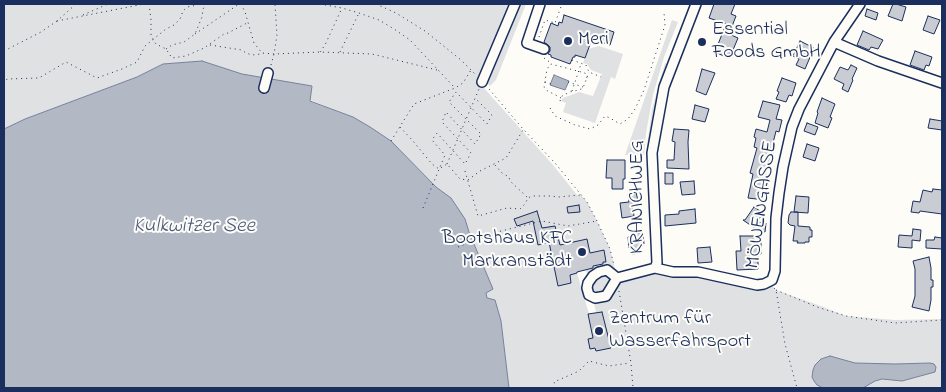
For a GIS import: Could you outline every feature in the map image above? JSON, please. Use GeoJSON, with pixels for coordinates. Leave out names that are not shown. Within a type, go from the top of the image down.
{"type":"FeatureCollection","features":[{"type":"Feature","properties":{"kind":"street"},"geometry":{"type":"LineString","coordinates":[[482,82],[515,4]]}},
{"type":"Feature","properties":{"kind":"street"},"geometry":{"type":"LineString","coordinates":[[540,4],[527,43],[544,49]]}},
{"type":"Feature","properties":{"kind":"street","name":"KRANICHWEG"},"geometry":{"type":"LineString","coordinates":[[617,278],[655,268],[657,263],[652,153],[664,87],[696,4]]}},
{"type":"Feature","properties":{"kind":"street","name":"MÖWENGASSE"},"geometry":{"type":"LineString","coordinates":[[655,268],[673,272],[698,272],[757,285],[772,280],[775,271],[778,193],[792,127],[799,109],[834,42],[860,4]]}},
{"type":"Feature","properties":{"kind":"street"},"geometry":{"type":"LineString","coordinates":[[834,42],[878,61],[942,83]]}},
{"type":"Feature","properties":{"kind":"street"},"geometry":{"type":"LineString","coordinates":[[264,88],[268,73]]}},
{"type":"Feature","properties":{"kind":"path"},"geometry":{"type":"LineString","coordinates":[[4,51],[57,21],[76,4]]}},
{"type":"Feature","properties":{"kind":"path"},"geometry":{"type":"LineString","coordinates":[[81,17],[108,4]]}},
{"type":"Feature","properties":{"kind":"path"},"geometry":{"type":"LineString","coordinates":[[57,21],[144,4]]}},
{"type":"Feature","properties":{"kind":"path"},"geometry":{"type":"LineString","coordinates":[[149,4],[153,40],[156,44],[166,49],[172,58],[186,56],[210,45],[224,34],[248,22]]}},
{"type":"Feature","properties":{"kind":"path"},"geometry":{"type":"LineString","coordinates":[[4,84],[7,79],[39,78],[66,62],[97,78],[122,70],[137,62],[145,46],[174,25],[187,8],[198,4]]}},
{"type":"Feature","properties":{"kind":"path"},"geometry":{"type":"LineString","coordinates":[[195,34],[206,4]]}},
{"type":"Feature","properties":{"kind":"path"},"geometry":{"type":"LineString","coordinates":[[166,49],[172,45],[184,42],[240,4],[245,12],[254,43],[262,54]]}},
{"type":"Feature","properties":{"kind":"path"},"geometry":{"type":"LineString","coordinates":[[268,73],[277,35],[275,4]]}},
{"type":"Feature","properties":{"kind":"path"},"geometry":{"type":"LineString","coordinates":[[320,4],[342,8],[379,20],[410,40],[455,88]]}},
{"type":"Feature","properties":{"kind":"path"},"geometry":{"type":"LineString","coordinates":[[376,4],[409,20],[461,60],[555,163],[581,195],[597,221],[610,249],[617,278],[631,363],[633,388]]}},
{"type":"Feature","properties":{"kind":"path"},"geometry":{"type":"LineString","coordinates":[[556,23],[562,4]]}},
{"type":"Feature","properties":{"kind":"path"},"geometry":{"type":"LineString","coordinates":[[320,52],[325,46],[342,8]]}},
{"type":"Feature","properties":{"kind":"path"},"geometry":{"type":"LineString","coordinates":[[339,53],[359,13]]}},
{"type":"Feature","properties":{"kind":"path"},"geometry":{"type":"LineString","coordinates":[[550,108],[555,116],[590,129],[598,125],[605,116],[620,124],[628,119],[644,90],[665,25],[664,13]]}},
{"type":"Feature","properties":{"kind":"path"},"geometry":{"type":"LineString","coordinates":[[539,39],[545,20],[559,24]]}},
{"type":"Feature","properties":{"kind":"path"},"geometry":{"type":"LineString","coordinates":[[210,45],[242,50],[252,56],[320,52],[372,54],[437,70]]}},
{"type":"Feature","properties":{"kind":"path"},"geometry":{"type":"LineString","coordinates":[[560,101],[562,96],[584,87],[589,72],[586,65],[572,60]]}},
{"type":"Feature","properties":{"kind":"path"},"geometry":{"type":"LineString","coordinates":[[561,98],[544,87],[547,69],[552,64],[585,73],[587,78]]}},
{"type":"Feature","properties":{"kind":"path"},"geometry":{"type":"LineString","coordinates":[[572,92],[581,64]]}},
{"type":"Feature","properties":{"kind":"path"},"geometry":{"type":"LineString","coordinates":[[391,141],[414,104],[455,88],[463,83],[471,70]]}},
{"type":"Feature","properties":{"kind":"path"},"geometry":{"type":"LineString","coordinates":[[589,72],[601,77]]}},
{"type":"Feature","properties":{"kind":"path"},"geometry":{"type":"LineString","coordinates":[[439,169],[448,164],[482,82]]}},
{"type":"Feature","properties":{"kind":"path"},"geometry":{"type":"LineString","coordinates":[[544,82],[551,84]]}},
{"type":"Feature","properties":{"kind":"path"},"geometry":{"type":"LineString","coordinates":[[568,82],[584,87]]}},
{"type":"Feature","properties":{"kind":"path"},"geometry":{"type":"LineString","coordinates":[[423,208],[445,155],[432,140],[437,133],[465,164],[471,153],[442,122],[446,112],[475,144],[481,134],[450,102],[456,92],[487,124],[492,115],[475,98]]}},
{"type":"Feature","properties":{"kind":"path"},"geometry":{"type":"LineString","coordinates":[[400,128],[432,164],[439,169]]}},
{"type":"Feature","properties":{"kind":"path"},"geometry":{"type":"LineString","coordinates":[[448,164],[460,179],[468,180],[480,171],[506,158],[523,129]]}},
{"type":"Feature","properties":{"kind":"path"},"geometry":{"type":"LineString","coordinates":[[494,164],[528,198]]}},
{"type":"Feature","properties":{"kind":"path"},"geometry":{"type":"LineString","coordinates":[[465,171],[478,216],[507,208],[520,209],[528,198],[532,196],[559,197],[581,195]]}},
{"type":"Feature","properties":{"kind":"path"},"geometry":{"type":"LineString","coordinates":[[458,247],[493,233],[542,221],[568,226],[597,221]]}},
{"type":"Feature","properties":{"kind":"path"},"geometry":{"type":"LineString","coordinates":[[769,282],[776,290],[817,307],[846,316],[895,323],[942,320]]}},
{"type":"Feature","properties":{"kind":"path"},"geometry":{"type":"LineString","coordinates":[[776,290],[785,344],[797,388]]}},
{"type":"Feature","properties":{"kind":"path"},"geometry":{"type":"LineString","coordinates":[[556,388],[554,382],[579,371],[589,361],[609,366],[631,363]]}},
{"type":"Feature","properties":{"kind":"shaded area"},"geometry":{"type":"Polygon","coordinates":[[[4,4],[516,4],[483,87],[553,165],[577,195],[581,195],[587,202],[610,249],[617,277],[655,268],[740,282],[769,282],[776,290],[846,316],[895,320],[942,319],[942,388],[509,388],[501,321],[486,293],[493,289],[471,235],[447,196],[391,141],[353,117],[310,100],[312,86],[242,74],[202,61],[163,64],[137,77],[25,119],[4,129],[4,4]],[[586,270],[577,272],[589,314],[596,312],[586,270]]]}},
{"type":"Feature","properties":{"kind":"shaded area"},"geometry":{"type":"Polygon","coordinates":[[[519,4],[526,4],[496,80],[490,86],[487,83],[491,75],[490,73],[519,4]]]}},
{"type":"Feature","properties":{"kind":"shaded area"},"geometry":{"type":"Polygon","coordinates":[[[672,20],[678,22],[664,57],[653,95],[644,155],[625,155],[672,20]]]}},
{"type":"Feature","properties":{"kind":"shaded area"},"geometry":{"type":"Polygon","coordinates":[[[599,46],[623,54],[615,79],[611,77],[595,123],[563,112],[566,103],[561,101],[563,98],[579,92],[593,96],[602,74],[591,70],[587,64],[583,63],[588,49],[599,46]]]}},
{"type":"Feature","properties":{"kind":"shaded area"},"geometry":{"type":"Polygon","coordinates":[[[665,63],[667,64],[655,107],[649,154],[646,154],[652,109],[665,63]]]}},
{"type":"Feature","properties":{"kind":"water","name":"Kulkwitzer See"},"geometry":{"type":"Polygon","coordinates":[[[202,61],[242,74],[312,86],[310,101],[353,117],[391,141],[436,187],[451,198],[465,219],[493,289],[486,293],[487,298],[495,300],[501,321],[509,388],[4,388],[4,129],[25,119],[137,77],[163,64],[202,61]]]}},
{"type":"Feature","properties":{"kind":"water"},"geometry":{"type":"Polygon","coordinates":[[[554,75],[569,81],[565,90],[550,85],[554,75]]]}},
{"type":"Feature","properties":{"kind":"water"},"geometry":{"type":"Polygon","coordinates":[[[830,356],[855,363],[930,363],[936,367],[935,372],[902,381],[882,379],[863,388],[823,388],[814,381],[812,377],[813,370],[821,359],[830,356]]]}},
{"type":"Feature","properties":{"kind":"building"},"geometry":{"type":"Polygon","coordinates":[[[714,4],[735,4],[731,14],[736,16],[729,34],[738,38],[728,58],[715,52],[726,24],[709,18],[714,4]]]}},
{"type":"Feature","properties":{"kind":"building"},"geometry":{"type":"Polygon","coordinates":[[[893,4],[906,7],[902,21],[888,16],[893,4]]]}},
{"type":"Feature","properties":{"kind":"building"},"geometry":{"type":"Polygon","coordinates":[[[867,9],[878,13],[876,20],[865,16],[867,9]]]}},
{"type":"Feature","properties":{"kind":"building","name":"Meri"},"geometry":{"type":"Polygon","coordinates":[[[564,15],[614,32],[610,45],[592,39],[585,58],[575,55],[570,64],[551,57],[548,54],[550,47],[544,42],[551,23],[558,26],[559,22],[562,23],[564,15]]]}},
{"type":"Feature","properties":{"kind":"building"},"geometry":{"type":"Polygon","coordinates":[[[928,16],[940,20],[934,34],[923,30],[928,16]]]}},
{"type":"Feature","properties":{"kind":"building"},"geometry":{"type":"Polygon","coordinates":[[[863,31],[883,40],[878,49],[871,47],[869,50],[857,45],[863,31]]]}},
{"type":"Feature","properties":{"kind":"building"},"geometry":{"type":"Polygon","coordinates":[[[800,41],[814,48],[805,69],[796,65],[799,59],[793,56],[800,41]]]}},
{"type":"Feature","properties":{"kind":"building"},"geometry":{"type":"Polygon","coordinates":[[[915,51],[932,57],[929,66],[926,65],[924,70],[910,65],[915,51]]]}},
{"type":"Feature","properties":{"kind":"building"},"geometry":{"type":"Polygon","coordinates":[[[851,65],[857,68],[848,92],[842,89],[844,84],[834,79],[840,67],[848,70],[851,65]]]}},
{"type":"Feature","properties":{"kind":"building"},"geometry":{"type":"Polygon","coordinates":[[[702,69],[715,73],[706,95],[696,91],[702,69]]]}},
{"type":"Feature","properties":{"kind":"building"},"geometry":{"type":"Polygon","coordinates":[[[782,78],[796,83],[792,96],[789,95],[786,102],[776,99],[782,78]]]}},
{"type":"Feature","properties":{"kind":"building"},"geometry":{"type":"Polygon","coordinates":[[[822,98],[835,104],[828,128],[815,123],[822,98]]]}},
{"type":"Feature","properties":{"kind":"building"},"geometry":{"type":"Polygon","coordinates":[[[763,101],[780,105],[776,119],[782,120],[779,132],[776,131],[772,147],[775,148],[764,179],[768,180],[765,200],[748,198],[753,174],[750,173],[757,148],[754,147],[756,129],[767,132],[770,120],[758,117],[763,101]]]}},
{"type":"Feature","properties":{"kind":"building"},"geometry":{"type":"Polygon","coordinates":[[[695,105],[709,109],[705,122],[692,119],[695,105]]]}},
{"type":"Feature","properties":{"kind":"building"},"geometry":{"type":"Polygon","coordinates":[[[930,119],[942,121],[942,130],[928,128],[930,119]]]}},
{"type":"Feature","properties":{"kind":"building"},"geometry":{"type":"Polygon","coordinates":[[[807,123],[818,127],[815,135],[804,131],[807,123]]]}},
{"type":"Feature","properties":{"kind":"building"},"geometry":{"type":"Polygon","coordinates":[[[674,129],[689,130],[689,169],[667,168],[667,160],[674,160],[675,142],[672,141],[674,129]]]}},
{"type":"Feature","properties":{"kind":"building"},"geometry":{"type":"Polygon","coordinates":[[[807,144],[819,148],[815,161],[803,157],[807,144]]]}},
{"type":"Feature","properties":{"kind":"building"},"geometry":{"type":"Polygon","coordinates":[[[607,160],[625,160],[623,189],[612,189],[612,178],[606,178],[607,160]]]}},
{"type":"Feature","properties":{"kind":"building"},"geometry":{"type":"Polygon","coordinates":[[[665,173],[673,173],[673,184],[665,184],[665,173]]]}},
{"type":"Feature","properties":{"kind":"building"},"geometry":{"type":"Polygon","coordinates":[[[694,181],[695,194],[682,195],[680,182],[694,181]]]}},
{"type":"Feature","properties":{"kind":"building"},"geometry":{"type":"Polygon","coordinates":[[[933,189],[942,190],[942,214],[920,211],[919,213],[911,212],[913,201],[920,202],[923,190],[932,192],[933,189]]]}},
{"type":"Feature","properties":{"kind":"building"},"geometry":{"type":"Polygon","coordinates":[[[636,192],[638,201],[632,202],[634,216],[622,218],[620,203],[629,202],[628,194],[636,192]]]}},
{"type":"Feature","properties":{"kind":"building"},"geometry":{"type":"Polygon","coordinates":[[[796,196],[809,197],[808,213],[794,212],[796,196]]]}},
{"type":"Feature","properties":{"kind":"building"},"geometry":{"type":"Polygon","coordinates":[[[579,205],[580,212],[568,213],[567,207],[579,205]]]}},
{"type":"Feature","properties":{"kind":"building"},"geometry":{"type":"Polygon","coordinates":[[[754,207],[763,213],[757,222],[766,223],[765,232],[759,231],[743,220],[745,220],[754,207]]]}},
{"type":"Feature","properties":{"kind":"building"},"geometry":{"type":"Polygon","coordinates":[[[695,209],[696,223],[665,226],[665,215],[679,214],[679,211],[695,209]]]}},
{"type":"Feature","properties":{"kind":"building"},"geometry":{"type":"Polygon","coordinates":[[[537,211],[542,228],[555,226],[560,245],[587,239],[590,253],[604,250],[606,262],[570,275],[571,283],[558,286],[549,242],[538,245],[533,221],[517,226],[514,219],[537,211]]]}},
{"type":"Feature","properties":{"kind":"building"},"geometry":{"type":"Polygon","coordinates":[[[791,212],[798,212],[798,226],[810,227],[810,230],[812,230],[812,237],[809,237],[809,242],[797,243],[798,241],[793,241],[795,226],[788,223],[791,212]]]}},
{"type":"Feature","properties":{"kind":"building"},"geometry":{"type":"Polygon","coordinates":[[[913,229],[921,230],[920,241],[912,240],[912,248],[898,247],[899,235],[912,236],[913,229]]]}},
{"type":"Feature","properties":{"kind":"building"},"geometry":{"type":"Polygon","coordinates":[[[640,233],[641,235],[643,234],[644,244],[639,246],[640,253],[632,254],[631,247],[629,248],[628,237],[632,236],[631,234],[640,233]]]}},
{"type":"Feature","properties":{"kind":"building"},"geometry":{"type":"Polygon","coordinates":[[[740,236],[761,236],[761,254],[758,254],[758,269],[737,270],[736,251],[741,251],[740,236]]]}},
{"type":"Feature","properties":{"kind":"building"},"geometry":{"type":"Polygon","coordinates":[[[935,237],[942,238],[942,249],[926,248],[926,240],[934,240],[935,237]]]}},
{"type":"Feature","properties":{"kind":"building"},"geometry":{"type":"Polygon","coordinates":[[[710,247],[712,262],[698,263],[697,248],[710,247]]]}},
{"type":"Feature","properties":{"kind":"building"},"geometry":{"type":"Polygon","coordinates":[[[929,257],[933,287],[931,287],[929,311],[912,307],[915,296],[915,269],[913,261],[929,257]]]}},
{"type":"Feature","properties":{"kind":"building","name":"Zentrum für Wasserfahrsport"},"geometry":{"type":"Polygon","coordinates":[[[602,312],[611,348],[596,351],[595,348],[590,349],[588,339],[593,338],[588,314],[602,312]]]}},
{"type":"Feature","properties":{"kind":"place","name":"Meri"},"geometry":{"type":"Point","coordinates":[568,41]}},
{"type":"Feature","properties":{"kind":"place","name":"Essential Foods GmbH"},"geometry":{"type":"Point","coordinates":[702,42]}},
{"type":"Feature","properties":{"kind":"place","name":"Bootshaus KFC Markranstädt"},"geometry":{"type":"Point","coordinates":[582,252]}},
{"type":"Feature","properties":{"kind":"place","name":"Zentrum für Wasserfahrsport"},"geometry":{"type":"Point","coordinates":[599,331]}}]}
